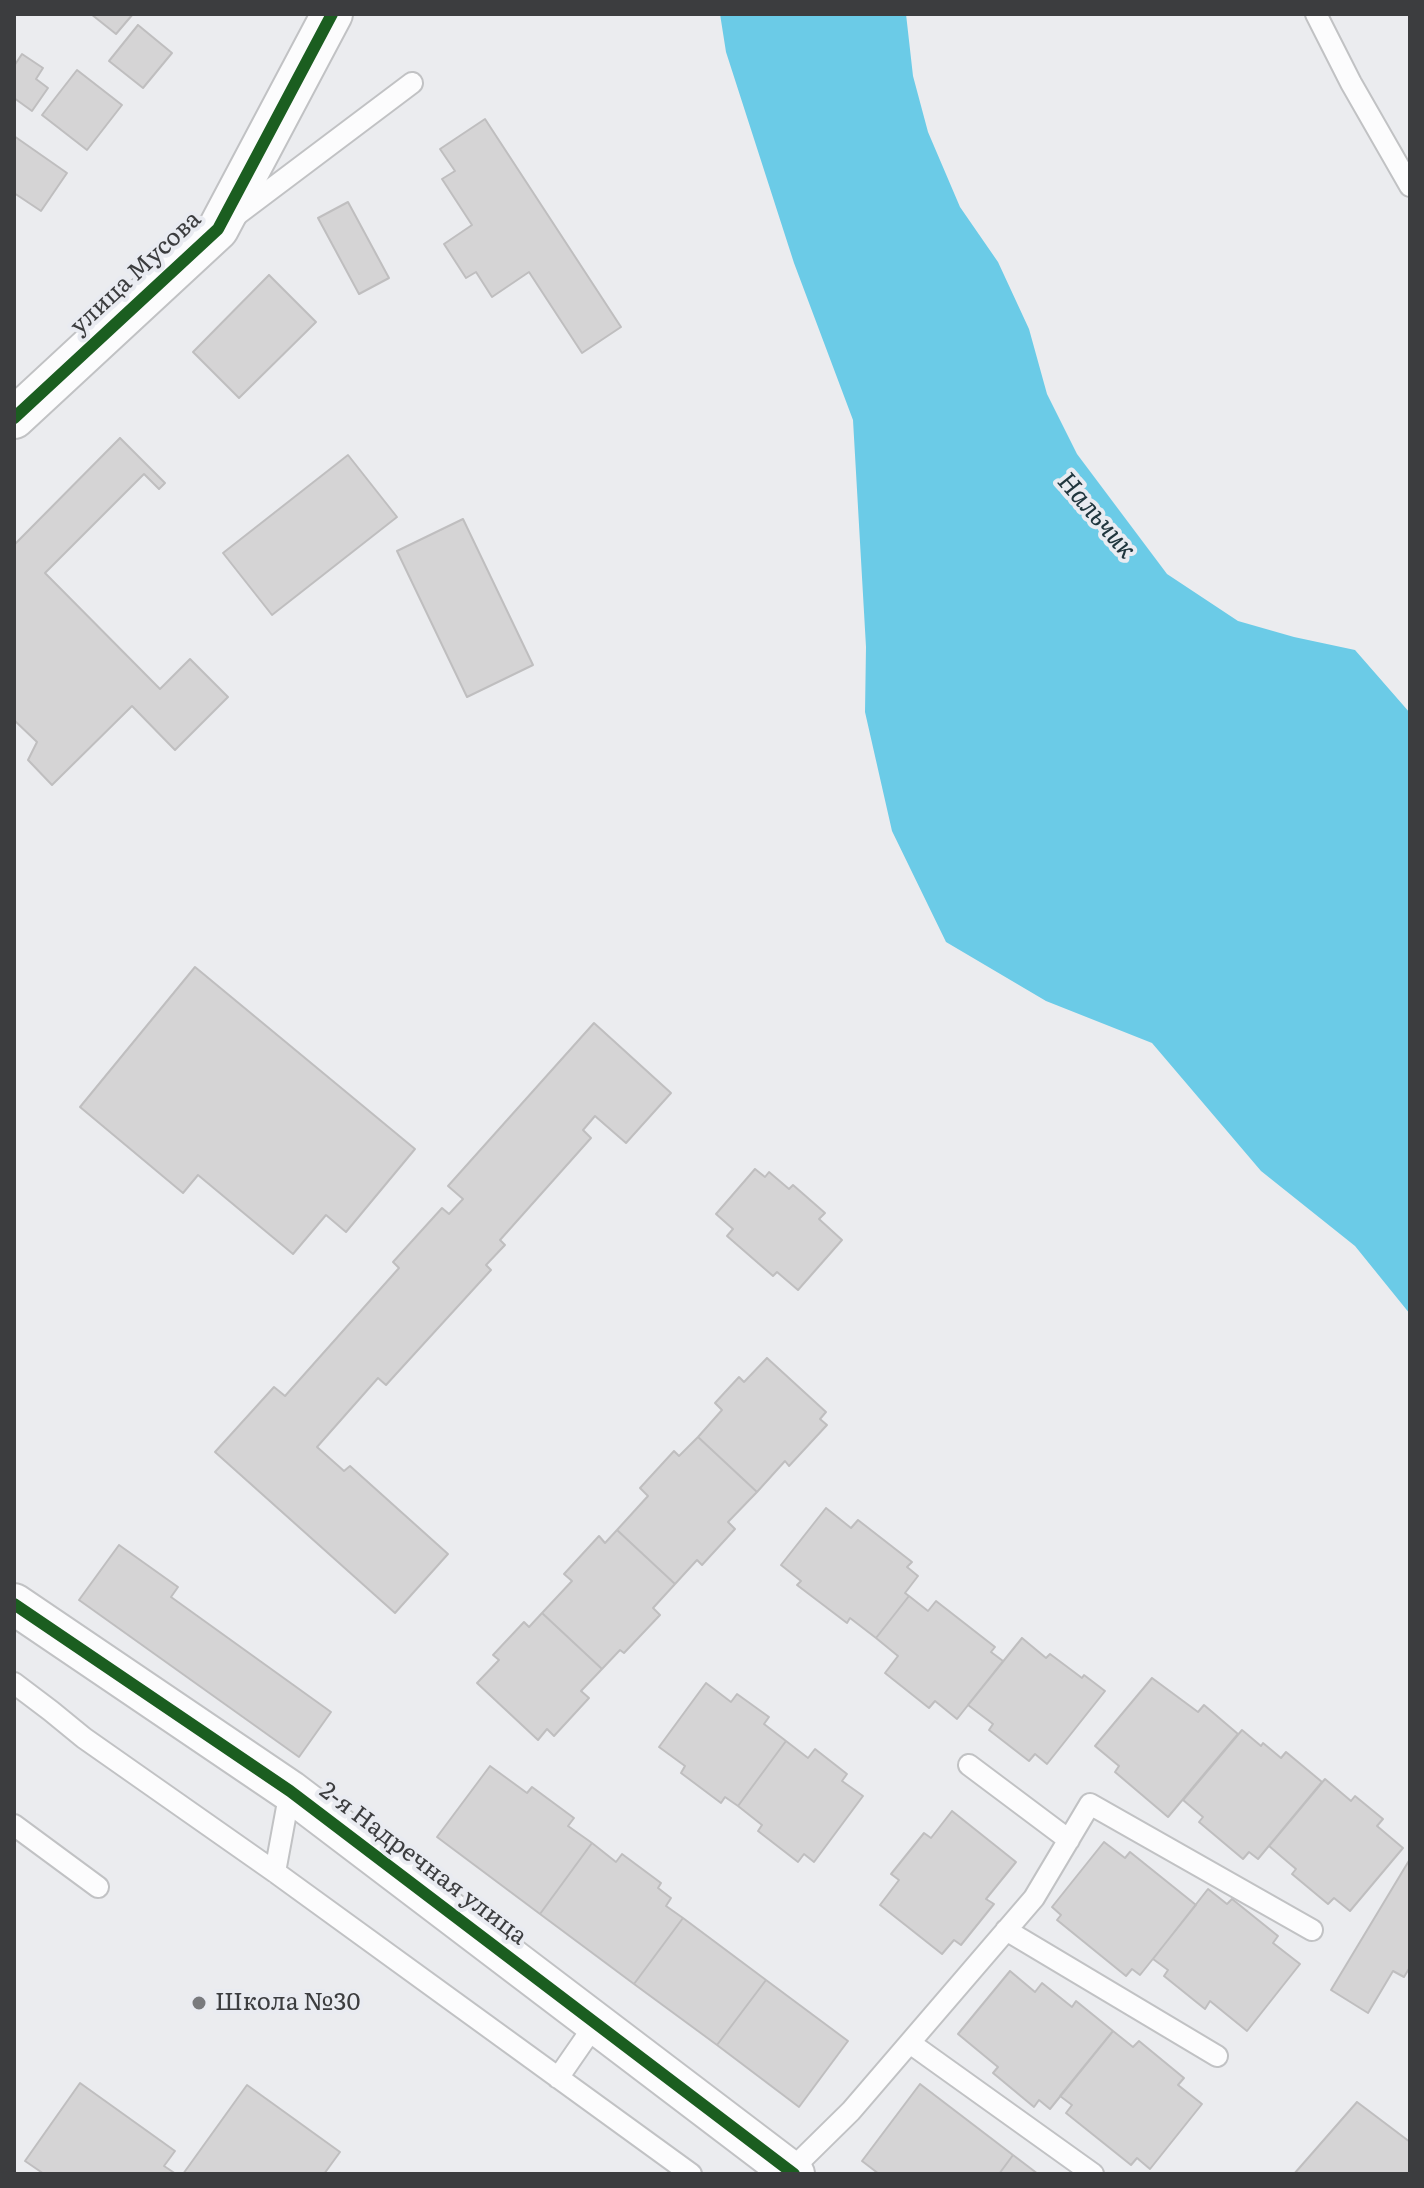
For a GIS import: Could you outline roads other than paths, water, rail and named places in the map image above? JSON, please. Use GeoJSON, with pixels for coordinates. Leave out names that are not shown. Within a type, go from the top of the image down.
{"type":"FeatureCollection","features":[{"type":"Feature","properties":{"kind":"street","name":"улица Мусова"},"geometry":{"type":"LineString","coordinates":[[14,418],[218,229],[332,14]]}},
{"type":"Feature","properties":{"kind":"street","name":"2-я Надречная улица"},"geometry":{"type":"LineString","coordinates":[[14,1604],[290,1791],[792,2173]]}},
{"type":"Feature","properties":{"kind":"lane"},"geometry":{"type":"LineString","coordinates":[[1316,14],[1410,186]]}},
{"type":"Feature","properties":{"kind":"lane"},"geometry":{"type":"LineString","coordinates":[[218,229],[412,83]]}},
{"type":"Feature","properties":{"kind":"lane"},"geometry":{"type":"LineString","coordinates":[[14,1683],[84,1738],[275,1872],[691,2174]]}},
{"type":"Feature","properties":{"kind":"lane"},"geometry":{"type":"LineString","coordinates":[[969,1765],[1069,1840]]}},
{"type":"Feature","properties":{"kind":"lane"},"geometry":{"type":"LineString","coordinates":[[275,1872],[290,1791]]}},
{"type":"Feature","properties":{"kind":"lane"},"geometry":{"type":"LineString","coordinates":[[792,2173],[851,2111],[1034,1898],[1090,1804],[1312,1930]]}},
{"type":"Feature","properties":{"kind":"lane"},"geometry":{"type":"LineString","coordinates":[[14,1825],[98,1887]]}},
{"type":"Feature","properties":{"kind":"lane"},"geometry":{"type":"LineString","coordinates":[[1006,1930],[1217,2056]]}},
{"type":"Feature","properties":{"kind":"lane"},"geometry":{"type":"LineString","coordinates":[[558,2078],[596,2023]]}},
{"type":"Feature","properties":{"kind":"lane"},"geometry":{"type":"LineString","coordinates":[[910,2043],[1093,2174]]}},
{"type":"Feature","properties":{"kind":"water","name":"Нальчик"},"geometry":{"type":"Polygon","coordinates":[[[720,14],[906,14],[913,76],[928,132],[960,207],[998,262],[1029,329],[1047,394],[1077,454],[1167,574],[1238,621],[1355,650],[1410,713],[1410,1314],[1355,1246],[1261,1171],[1152,1043],[1046,1001],[946,942],[892,831],[865,712],[866,647],[853,420],[794,263],[726,52],[720,14]]]}},
{"type":"Feature","properties":{"kind":"place","name":"Школа №30"},"geometry":{"type":"Point","coordinates":[199,2003]}}]}
